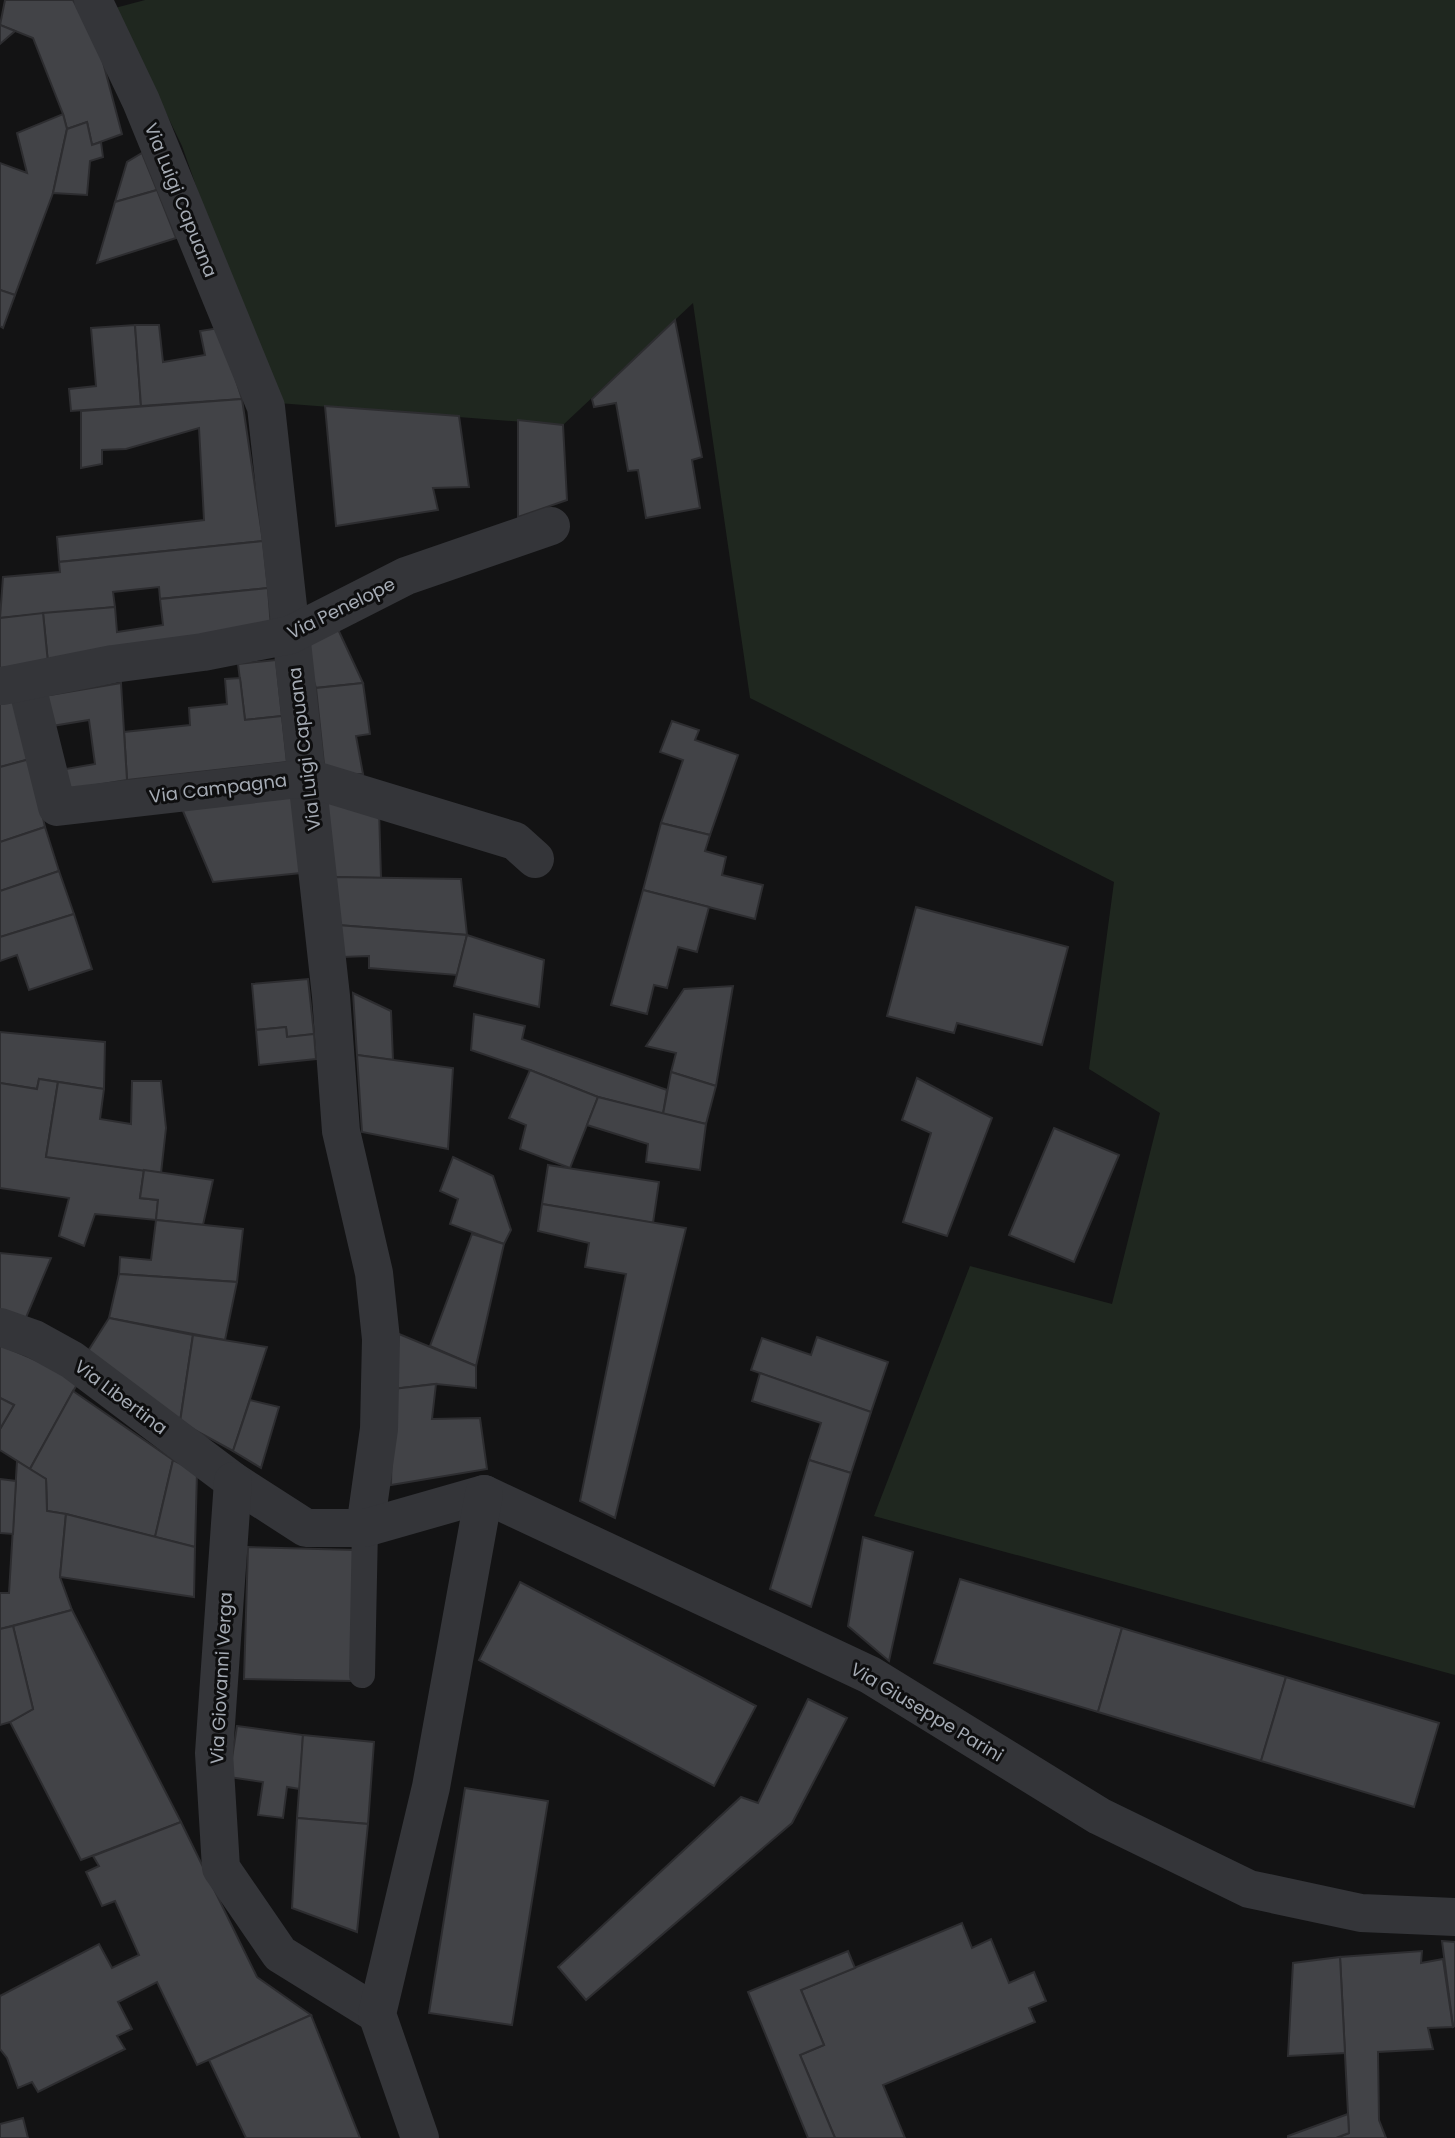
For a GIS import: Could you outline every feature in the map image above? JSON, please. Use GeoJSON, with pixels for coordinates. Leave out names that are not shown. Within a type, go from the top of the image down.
{"type":"FeatureCollection","features":[{"type":"Feature","properties":{"kind":"street","name":"Via Luigi Capuana"},"geometry":{"type":"LineString","coordinates":[[93,0],[141,101],[266,407],[331,996],[341,1131],[374,1273],[381,1339],[379,1429],[365,1528]]}},
{"type":"Feature","properties":{"kind":"street","name":"Via Penelope"},"geometry":{"type":"LineString","coordinates":[[13,684],[113,664],[202,652],[290,635],[406,576],[551,526]]}},
{"type":"Feature","properties":{"kind":"street","name":"Via Campagna"},"geometry":{"type":"LineString","coordinates":[[13,684],[57,807],[308,778],[515,841],[535,859]]}},
{"type":"Feature","properties":{"kind":"street","name":"Via Libertina"},"geometry":{"type":"LineString","coordinates":[[0,1326],[34,1339],[72,1360],[233,1481]]}},
{"type":"Feature","properties":{"kind":"street"},"geometry":{"type":"LineString","coordinates":[[233,1481],[306,1528],[365,1528],[484,1494],[431,1787],[377,2014],[420,2138]]}},
{"type":"Feature","properties":{"kind":"street","name":"Via Giovanni Verga"},"geometry":{"type":"LineString","coordinates":[[233,1481],[214,1753],[221,1868],[280,1954],[377,2014]]}},
{"type":"Feature","properties":{"kind":"street","name":"Via Giuseppe Parini"},"geometry":{"type":"LineString","coordinates":[[484,1494],[870,1675],[1099,1816],[1249,1889],[1360,1913],[1455,1917]]}},
{"type":"Feature","properties":{"kind":"lane"},"geometry":{"type":"LineString","coordinates":[[362,1675],[365,1528]]}},
{"type":"Feature","properties":{"kind":"shaded area"},"geometry":{"type":"Polygon","coordinates":[[[145,0],[1455,0],[1455,1675],[874,1516],[970,1266],[1112,1304],[1160,1113],[1089,1069],[1114,882],[750,698],[693,303],[563,425],[278,403],[225,268],[182,146],[115,8],[145,0]]]}},
{"type":"Feature","properties":{"kind":"building"},"geometry":{"type":"Polygon","coordinates":[[[5,0],[73,0],[99,47],[122,134],[92,145],[87,122],[67,129],[33,38],[0,25],[5,0]]]}},
{"type":"Feature","properties":{"kind":"building"},"geometry":{"type":"Polygon","coordinates":[[[0,25],[15,31],[0,44],[0,25]]]}},
{"type":"Feature","properties":{"kind":"building"},"geometry":{"type":"Polygon","coordinates":[[[63,114],[67,129],[53,193],[15,295],[0,290],[0,163],[27,173],[17,133],[63,114]]]}},
{"type":"Feature","properties":{"kind":"building"},"geometry":{"type":"Polygon","coordinates":[[[87,122],[92,145],[101,142],[103,157],[90,161],[87,195],[53,193],[67,129],[87,122]]]}},
{"type":"Feature","properties":{"kind":"building"},"geometry":{"type":"Polygon","coordinates":[[[142,153],[157,190],[115,202],[127,162],[142,153]]]}},
{"type":"Feature","properties":{"kind":"building"},"geometry":{"type":"Polygon","coordinates":[[[157,190],[176,238],[97,263],[115,202],[157,190]]]}},
{"type":"Feature","properties":{"kind":"building"},"geometry":{"type":"Polygon","coordinates":[[[0,290],[15,295],[3,328],[0,326],[0,290]]]}},
{"type":"Feature","properties":{"kind":"building"},"geometry":{"type":"Polygon","coordinates":[[[675,320],[702,457],[692,460],[700,508],[646,518],[638,470],[628,471],[616,403],[594,407],[592,399],[675,320]]]}},
{"type":"Feature","properties":{"kind":"building"},"geometry":{"type":"Polygon","coordinates":[[[135,325],[141,406],[71,411],[69,389],[96,386],[91,328],[135,325]]]}},
{"type":"Feature","properties":{"kind":"building"},"geometry":{"type":"Polygon","coordinates":[[[135,325],[159,325],[163,362],[205,355],[200,331],[219,328],[242,399],[141,406],[135,325]]]}},
{"type":"Feature","properties":{"kind":"building"},"geometry":{"type":"Polygon","coordinates":[[[242,399],[263,541],[59,562],[57,537],[204,520],[199,428],[126,449],[102,450],[102,464],[81,468],[81,411],[242,399]]]}},
{"type":"Feature","properties":{"kind":"building"},"geometry":{"type":"Polygon","coordinates":[[[325,406],[459,416],[469,487],[433,488],[438,510],[336,526],[325,406]]]}},
{"type":"Feature","properties":{"kind":"building"},"geometry":{"type":"Polygon","coordinates":[[[518,420],[563,425],[567,500],[518,517],[518,420]]]}},
{"type":"Feature","properties":{"kind":"building"},"geometry":{"type":"Polygon","coordinates":[[[263,541],[268,588],[160,599],[159,587],[113,592],[115,607],[0,618],[3,577],[60,572],[59,562],[263,541]]]}},
{"type":"Feature","properties":{"kind":"building"},"geometry":{"type":"Polygon","coordinates":[[[268,588],[271,628],[48,663],[43,613],[115,607],[117,632],[163,625],[160,599],[268,588]]]}},
{"type":"Feature","properties":{"kind":"building"},"geometry":{"type":"Polygon","coordinates":[[[43,613],[48,663],[0,668],[0,618],[43,613]]]}},
{"type":"Feature","properties":{"kind":"building"},"geometry":{"type":"Polygon","coordinates":[[[336,625],[363,683],[316,688],[302,644],[336,625]]]}},
{"type":"Feature","properties":{"kind":"building"},"geometry":{"type":"Polygon","coordinates":[[[276,660],[282,716],[245,720],[238,664],[276,660]]]}},
{"type":"Feature","properties":{"kind":"building"},"geometry":{"type":"Polygon","coordinates":[[[240,678],[245,720],[282,716],[287,762],[127,780],[124,732],[190,725],[189,708],[227,704],[225,679],[240,678]]]}},
{"type":"Feature","properties":{"kind":"building"},"geometry":{"type":"Polygon","coordinates":[[[121,683],[127,780],[66,790],[60,770],[95,764],[89,720],[52,726],[44,696],[121,683]]]}},
{"type":"Feature","properties":{"kind":"building"},"geometry":{"type":"Polygon","coordinates":[[[363,683],[370,734],[356,736],[363,774],[325,774],[316,688],[363,683]]]}},
{"type":"Feature","properties":{"kind":"building"},"geometry":{"type":"Polygon","coordinates":[[[13,697],[30,759],[0,767],[0,701],[13,697]]]}},
{"type":"Feature","properties":{"kind":"building"},"geometry":{"type":"Polygon","coordinates":[[[672,721],[699,730],[695,740],[738,755],[710,835],[661,823],[683,760],[660,752],[672,721]]]}},
{"type":"Feature","properties":{"kind":"building"},"geometry":{"type":"Polygon","coordinates":[[[30,759],[45,827],[0,842],[0,767],[30,759]]]}},
{"type":"Feature","properties":{"kind":"building"},"geometry":{"type":"Polygon","coordinates":[[[291,791],[301,873],[213,882],[180,804],[291,791]]]}},
{"type":"Feature","properties":{"kind":"building"},"geometry":{"type":"Polygon","coordinates":[[[327,801],[379,809],[381,878],[333,877],[327,801]]]}},
{"type":"Feature","properties":{"kind":"building"},"geometry":{"type":"Polygon","coordinates":[[[661,823],[710,835],[705,851],[726,857],[722,875],[763,885],[755,919],[643,890],[661,823]]]}},
{"type":"Feature","properties":{"kind":"building"},"geometry":{"type":"Polygon","coordinates":[[[45,827],[59,871],[0,891],[0,842],[45,827]]]}},
{"type":"Feature","properties":{"kind":"building"},"geometry":{"type":"Polygon","coordinates":[[[59,871],[74,914],[0,937],[0,891],[59,871]]]}},
{"type":"Feature","properties":{"kind":"building"},"geometry":{"type":"Polygon","coordinates":[[[333,877],[461,879],[467,935],[337,925],[333,877]]]}},
{"type":"Feature","properties":{"kind":"building"},"geometry":{"type":"Polygon","coordinates":[[[643,890],[709,907],[697,952],[678,947],[667,988],[654,985],[647,1014],[611,1005],[643,890]]]}},
{"type":"Feature","properties":{"kind":"building"},"geometry":{"type":"Polygon","coordinates":[[[916,907],[1068,947],[1042,1045],[957,1023],[954,1033],[887,1016],[916,907]]]}},
{"type":"Feature","properties":{"kind":"building"},"geometry":{"type":"Polygon","coordinates":[[[74,914],[92,969],[29,990],[17,955],[0,961],[0,937],[74,914]]]}},
{"type":"Feature","properties":{"kind":"building"},"geometry":{"type":"Polygon","coordinates":[[[337,925],[467,935],[457,975],[369,968],[369,956],[342,957],[337,925]]]}},
{"type":"Feature","properties":{"kind":"building"},"geometry":{"type":"Polygon","coordinates":[[[467,935],[544,960],[539,1007],[454,986],[467,935]]]}},
{"type":"Feature","properties":{"kind":"building"},"geometry":{"type":"Polygon","coordinates":[[[308,979],[314,1034],[287,1037],[286,1027],[256,1030],[252,984],[308,979]]]}},
{"type":"Feature","properties":{"kind":"building"},"geometry":{"type":"Polygon","coordinates":[[[733,986],[716,1086],[671,1072],[676,1053],[646,1046],[684,989],[733,986]]]}},
{"type":"Feature","properties":{"kind":"building"},"geometry":{"type":"Polygon","coordinates":[[[353,993],[391,1011],[393,1060],[357,1055],[353,993]]]}},
{"type":"Feature","properties":{"kind":"building"},"geometry":{"type":"Polygon","coordinates":[[[474,1014],[525,1026],[522,1039],[667,1090],[663,1114],[598,1097],[471,1050],[474,1014]]]}},
{"type":"Feature","properties":{"kind":"building"},"geometry":{"type":"Polygon","coordinates":[[[286,1027],[287,1037],[314,1034],[316,1059],[259,1065],[256,1030],[286,1027]]]}},
{"type":"Feature","properties":{"kind":"building"},"geometry":{"type":"Polygon","coordinates":[[[0,1032],[105,1042],[104,1089],[39,1079],[37,1089],[0,1083],[0,1032]]]}},
{"type":"Feature","properties":{"kind":"building"},"geometry":{"type":"Polygon","coordinates":[[[357,1055],[453,1068],[448,1149],[362,1132],[357,1055]]]}},
{"type":"Feature","properties":{"kind":"building"},"geometry":{"type":"Polygon","coordinates":[[[530,1070],[598,1097],[570,1168],[520,1149],[526,1125],[509,1118],[530,1070]]]}},
{"type":"Feature","properties":{"kind":"building"},"geometry":{"type":"Polygon","coordinates":[[[671,1072],[716,1086],[706,1124],[663,1114],[671,1072]]]}},
{"type":"Feature","properties":{"kind":"building"},"geometry":{"type":"Polygon","coordinates":[[[917,1078],[992,1118],[947,1236],[903,1222],[931,1133],[902,1120],[917,1078]]]}},
{"type":"Feature","properties":{"kind":"building"},"geometry":{"type":"Polygon","coordinates":[[[39,1079],[58,1082],[46,1157],[144,1170],[140,1198],[158,1200],[156,1220],[95,1214],[84,1246],[59,1236],[69,1198],[0,1188],[0,1083],[37,1089],[39,1079]]]}},
{"type":"Feature","properties":{"kind":"building"},"geometry":{"type":"Polygon","coordinates":[[[132,1081],[161,1081],[166,1128],[161,1173],[46,1157],[58,1082],[104,1089],[100,1119],[131,1124],[132,1081]]]}},
{"type":"Feature","properties":{"kind":"building"},"geometry":{"type":"Polygon","coordinates":[[[598,1097],[706,1124],[700,1170],[646,1162],[648,1144],[587,1125],[598,1097]]]}},
{"type":"Feature","properties":{"kind":"building"},"geometry":{"type":"Polygon","coordinates":[[[1054,1128],[1119,1155],[1074,1262],[1009,1235],[1054,1128]]]}},
{"type":"Feature","properties":{"kind":"building"},"geometry":{"type":"Polygon","coordinates":[[[453,1157],[493,1176],[511,1230],[504,1244],[450,1224],[458,1199],[440,1191],[453,1157]]]}},
{"type":"Feature","properties":{"kind":"building"},"geometry":{"type":"Polygon","coordinates":[[[548,1165],[659,1182],[653,1223],[542,1204],[548,1165]]]}},
{"type":"Feature","properties":{"kind":"building"},"geometry":{"type":"Polygon","coordinates":[[[144,1170],[213,1180],[203,1225],[156,1220],[158,1200],[140,1198],[144,1170]]]}},
{"type":"Feature","properties":{"kind":"building"},"geometry":{"type":"Polygon","coordinates":[[[542,1204],[686,1228],[615,1518],[580,1501],[626,1274],[585,1267],[589,1243],[538,1231],[542,1204]]]}},
{"type":"Feature","properties":{"kind":"building"},"geometry":{"type":"Polygon","coordinates":[[[156,1220],[243,1229],[237,1282],[119,1274],[120,1257],[151,1260],[156,1220]]]}},
{"type":"Feature","properties":{"kind":"building"},"geometry":{"type":"Polygon","coordinates":[[[472,1234],[504,1244],[476,1366],[430,1346],[472,1234]]]}},
{"type":"Feature","properties":{"kind":"building"},"geometry":{"type":"Polygon","coordinates":[[[0,1253],[51,1258],[25,1320],[0,1310],[0,1253]]]}},
{"type":"Feature","properties":{"kind":"building"},"geometry":{"type":"Polygon","coordinates":[[[119,1274],[237,1282],[225,1340],[109,1318],[119,1274]]]}},
{"type":"Feature","properties":{"kind":"building"},"geometry":{"type":"Polygon","coordinates":[[[109,1318],[193,1335],[180,1422],[88,1351],[109,1318]]]}},
{"type":"Feature","properties":{"kind":"building"},"geometry":{"type":"Polygon","coordinates":[[[399,1334],[476,1366],[476,1388],[436,1384],[393,1389],[399,1334]]]}},
{"type":"Feature","properties":{"kind":"building"},"geometry":{"type":"Polygon","coordinates":[[[193,1335],[267,1347],[233,1451],[180,1422],[193,1335]]]}},
{"type":"Feature","properties":{"kind":"building"},"geometry":{"type":"Polygon","coordinates":[[[817,1337],[888,1362],[871,1412],[751,1370],[762,1338],[811,1355],[817,1337]]]}},
{"type":"Feature","properties":{"kind":"building"},"geometry":{"type":"Polygon","coordinates":[[[0,1345],[80,1379],[30,1469],[0,1450],[0,1429],[14,1405],[0,1398],[0,1345]]]}},
{"type":"Feature","properties":{"kind":"building"},"geometry":{"type":"Polygon","coordinates":[[[760,1373],[871,1412],[851,1473],[809,1460],[821,1423],[752,1401],[760,1373]]]}},
{"type":"Feature","properties":{"kind":"building"},"geometry":{"type":"Polygon","coordinates":[[[436,1384],[432,1419],[480,1418],[487,1469],[391,1485],[393,1389],[436,1384]]]}},
{"type":"Feature","properties":{"kind":"building"},"geometry":{"type":"Polygon","coordinates":[[[73,1391],[173,1460],[155,1537],[47,1511],[46,1479],[30,1469],[73,1391]]]}},
{"type":"Feature","properties":{"kind":"building"},"geometry":{"type":"Polygon","coordinates":[[[0,1398],[14,1405],[0,1429],[0,1398]]]}},
{"type":"Feature","properties":{"kind":"building"},"geometry":{"type":"Polygon","coordinates":[[[250,1400],[279,1407],[261,1468],[233,1451],[250,1400]]]}},
{"type":"Feature","properties":{"kind":"building"},"geometry":{"type":"Polygon","coordinates":[[[173,1460],[197,1472],[195,1547],[155,1537],[173,1460]]]}},
{"type":"Feature","properties":{"kind":"building"},"geometry":{"type":"Polygon","coordinates":[[[809,1460],[851,1473],[811,1607],[770,1589],[809,1460]]]}},
{"type":"Feature","properties":{"kind":"building"},"geometry":{"type":"Polygon","coordinates":[[[17,1461],[46,1479],[47,1511],[66,1514],[60,1577],[72,1610],[0,1629],[0,1593],[9,1593],[17,1461]]]}},
{"type":"Feature","properties":{"kind":"building"},"geometry":{"type":"Polygon","coordinates":[[[0,1479],[16,1481],[13,1534],[0,1533],[0,1479]]]}},
{"type":"Feature","properties":{"kind":"building"},"geometry":{"type":"Polygon","coordinates":[[[66,1514],[195,1547],[194,1597],[60,1577],[66,1514]]]}},
{"type":"Feature","properties":{"kind":"building"},"geometry":{"type":"Polygon","coordinates":[[[863,1537],[913,1552],[889,1661],[848,1626],[863,1537]]]}},
{"type":"Feature","properties":{"kind":"building"},"geometry":{"type":"Polygon","coordinates":[[[248,1547],[355,1550],[352,1681],[244,1679],[248,1547]]]}},
{"type":"Feature","properties":{"kind":"building"},"geometry":{"type":"Polygon","coordinates":[[[960,1579],[1122,1628],[1098,1712],[934,1663],[960,1579]]]}},
{"type":"Feature","properties":{"kind":"building"},"geometry":{"type":"Polygon","coordinates":[[[520,1582],[756,1706],[714,1786],[479,1660],[520,1582]]]}},
{"type":"Feature","properties":{"kind":"building"},"geometry":{"type":"Polygon","coordinates":[[[72,1610],[181,1822],[81,1860],[10,1722],[33,1709],[13,1626],[72,1610]]]}},
{"type":"Feature","properties":{"kind":"building"},"geometry":{"type":"Polygon","coordinates":[[[13,1626],[33,1709],[0,1725],[0,1629],[13,1626]]]}},
{"type":"Feature","properties":{"kind":"building"},"geometry":{"type":"Polygon","coordinates":[[[1122,1628],[1286,1677],[1261,1761],[1098,1712],[1122,1628]]]}},
{"type":"Feature","properties":{"kind":"building"},"geometry":{"type":"Polygon","coordinates":[[[1286,1677],[1439,1723],[1414,1807],[1261,1761],[1286,1677]]]}},
{"type":"Feature","properties":{"kind":"building"},"geometry":{"type":"Polygon","coordinates":[[[808,1699],[847,1718],[792,1823],[586,2000],[558,1967],[741,1797],[758,1803],[808,1699]]]}},
{"type":"Feature","properties":{"kind":"building"},"geometry":{"type":"Polygon","coordinates":[[[237,1726],[303,1735],[300,1789],[287,1787],[283,1818],[258,1815],[263,1782],[229,1777],[237,1726]]]}},
{"type":"Feature","properties":{"kind":"building"},"geometry":{"type":"Polygon","coordinates":[[[303,1735],[374,1742],[368,1824],[297,1818],[303,1735]]]}},
{"type":"Feature","properties":{"kind":"building"},"geometry":{"type":"Polygon","coordinates":[[[465,1788],[548,1801],[512,2025],[429,2013],[465,1788]]]}},
{"type":"Feature","properties":{"kind":"building"},"geometry":{"type":"Polygon","coordinates":[[[297,1818],[368,1824],[357,1932],[292,1908],[297,1818]]]}},
{"type":"Feature","properties":{"kind":"building"},"geometry":{"type":"Polygon","coordinates":[[[181,1822],[257,1977],[311,2015],[197,2065],[157,1982],[118,2002],[132,2029],[117,2036],[125,2049],[38,2092],[32,2082],[18,2088],[7,2058],[0,2049],[0,1996],[99,1944],[112,1968],[139,1955],[115,1901],[102,1906],[86,1872],[99,1866],[93,1856],[181,1822]]]}},
{"type":"Feature","properties":{"kind":"building"},"geometry":{"type":"Polygon","coordinates":[[[962,1923],[972,1948],[991,1939],[1009,1983],[1034,1972],[1046,2001],[1029,2008],[1035,2022],[883,2085],[905,2138],[835,2138],[800,2055],[824,2045],[801,1990],[962,1923]]]}},
{"type":"Feature","properties":{"kind":"building"},"geometry":{"type":"Polygon","coordinates":[[[1442,1941],[1455,1942],[1453,2027],[1442,1941]]]}},
{"type":"Feature","properties":{"kind":"building"},"geometry":{"type":"Polygon","coordinates":[[[848,1951],[855,1968],[801,1990],[824,2045],[800,2055],[835,2138],[808,2138],[748,1992],[848,1951]]]}},
{"type":"Feature","properties":{"kind":"building"},"geometry":{"type":"Polygon","coordinates":[[[1422,1951],[1421,1963],[1443,1959],[1453,2027],[1428,2028],[1433,2049],[1378,2052],[1379,2120],[1386,2138],[1336,2138],[1349,2133],[1340,1957],[1422,1951]]]}},
{"type":"Feature","properties":{"kind":"building"},"geometry":{"type":"Polygon","coordinates":[[[1340,1957],[1345,2053],[1288,2056],[1293,1963],[1340,1957]]]}},
{"type":"Feature","properties":{"kind":"building"},"geometry":{"type":"Polygon","coordinates":[[[311,2015],[360,2138],[246,2138],[209,2060],[311,2015]]]}},
{"type":"Feature","properties":{"kind":"building"},"geometry":{"type":"Polygon","coordinates":[[[1348,2114],[1349,2133],[1336,2138],[1288,2138],[1288,2136],[1348,2114]]]}},
{"type":"Feature","properties":{"kind":"building"},"geometry":{"type":"Polygon","coordinates":[[[23,2118],[28,2138],[0,2138],[0,2124],[23,2118]]]}}]}
